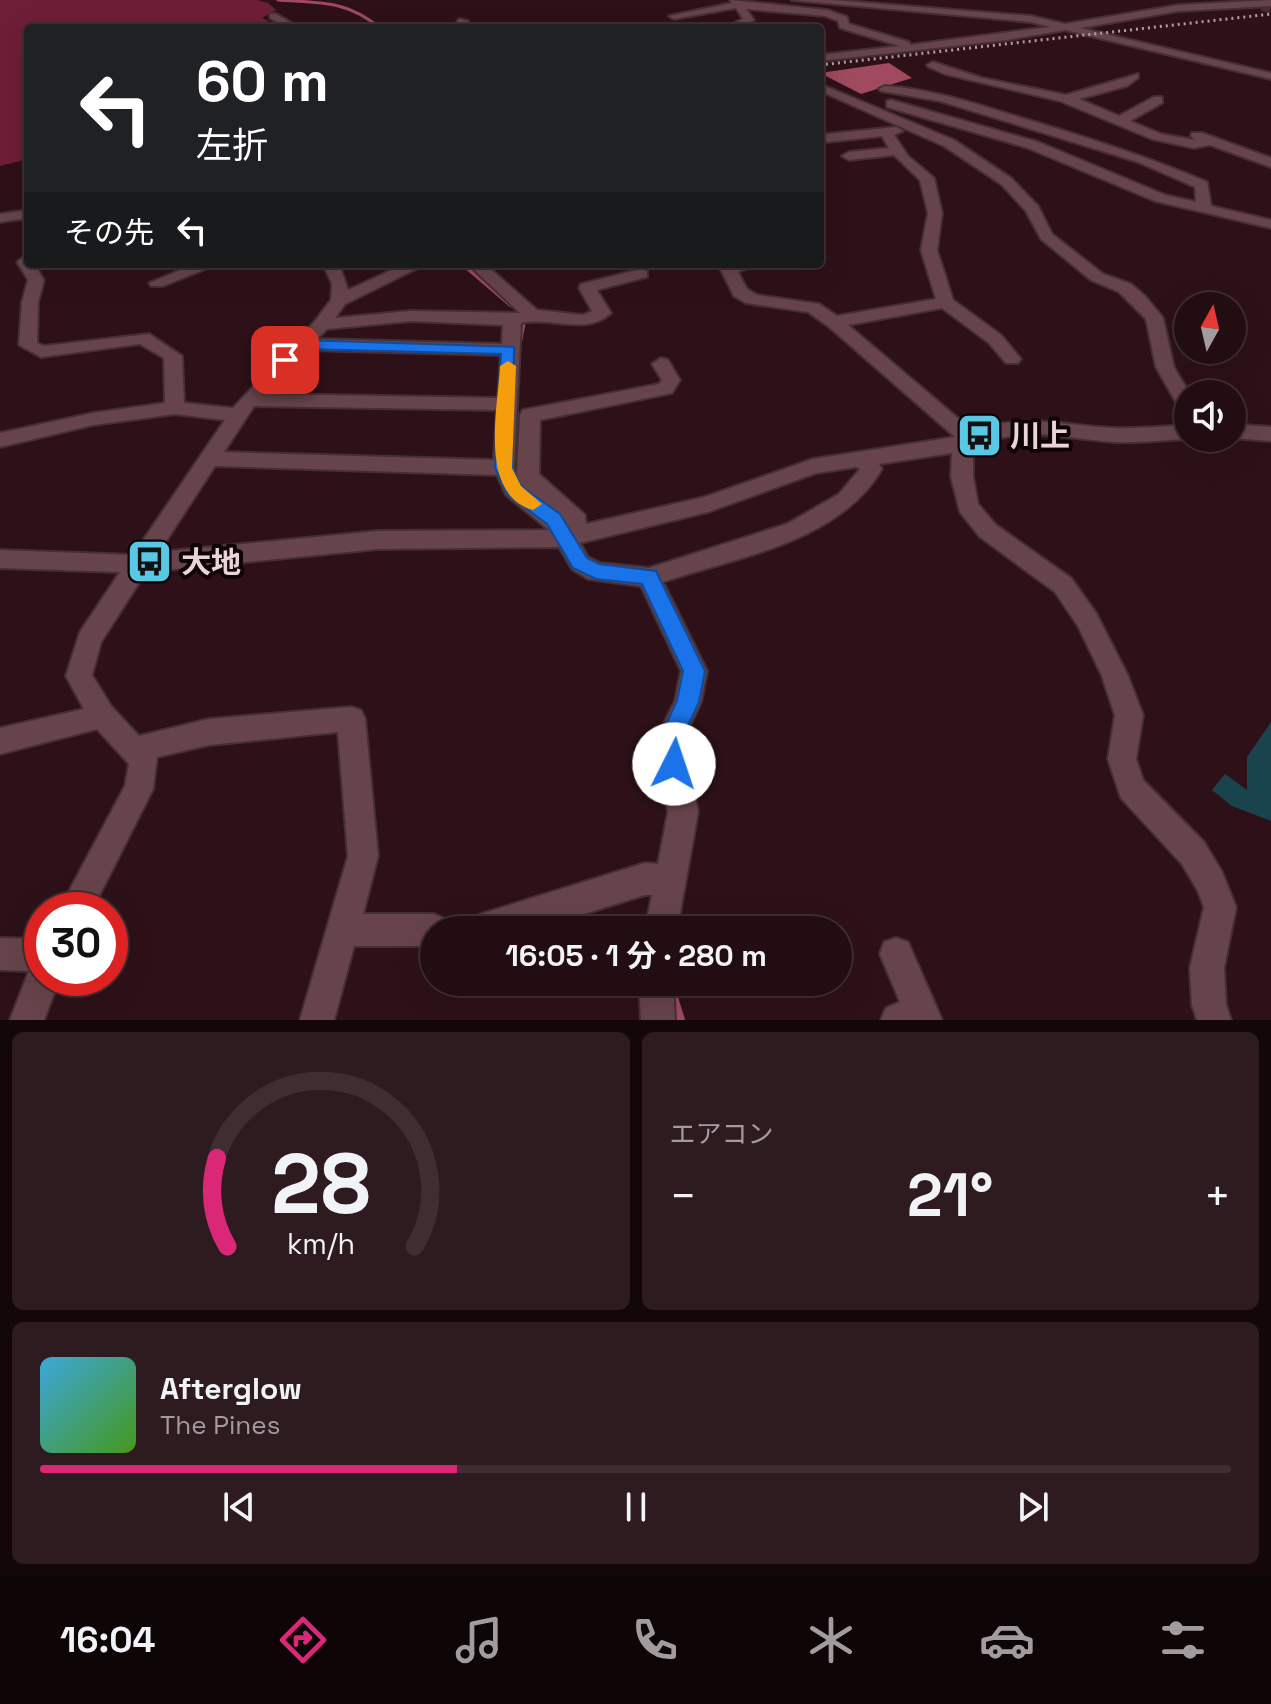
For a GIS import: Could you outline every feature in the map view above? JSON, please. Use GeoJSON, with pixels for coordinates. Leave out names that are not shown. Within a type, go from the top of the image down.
{"type":"FeatureCollection","features":[{"type":"Feature","properties":{"kind":"street"},"geometry":{"type":"LineString","coordinates":[[722,0],[740,6],[827,13],[843,19],[844,26],[914,47]]}},
{"type":"Feature","properties":{"kind":"street"},"geometry":{"type":"LineString","coordinates":[[797,0],[1003,15],[1068,27],[1271,76]]}},
{"type":"Feature","properties":{"kind":"street"},"geometry":{"type":"LineString","coordinates":[[1204,0],[1225,5]]}},
{"type":"Feature","properties":{"kind":"street"},"geometry":{"type":"LineString","coordinates":[[824,58],[1068,27],[1098,19],[1225,5],[1264,4]]}},
{"type":"Feature","properties":{"kind":"street"},"geometry":{"type":"LineString","coordinates":[[739,24],[749,20],[740,6]]}},
{"type":"Feature","properties":{"kind":"street"},"geometry":{"type":"LineString","coordinates":[[676,19],[740,6],[759,20],[755,24]]}},
{"type":"Feature","properties":{"kind":"street"},"geometry":{"type":"LineString","coordinates":[[273,16],[288,24]]}},
{"type":"Feature","properties":{"kind":"street"},"geometry":{"type":"LineString","coordinates":[[1076,42],[1105,40],[1139,44]]}},
{"type":"Feature","properties":{"kind":"street"},"geometry":{"type":"LineString","coordinates":[[933,73],[931,58],[1032,46]]}},
{"type":"Feature","properties":{"kind":"street"},"geometry":{"type":"LineString","coordinates":[[1204,210],[1202,185],[1143,159],[943,98],[881,90],[933,73],[951,73],[1008,90],[1065,99],[1129,117],[1211,141],[1271,163]]}},
{"type":"Feature","properties":{"kind":"street"},"geometry":{"type":"LineString","coordinates":[[1065,99],[1123,84],[1134,76]]}},
{"type":"Feature","properties":{"kind":"street"},"geometry":{"type":"LineString","coordinates":[[824,89],[949,143],[1006,181],[1033,209],[1046,236],[1097,277],[1125,288],[1140,301],[1154,318],[1165,367],[1174,383]]}},
{"type":"Feature","properties":{"kind":"street"},"geometry":{"type":"LineString","coordinates":[[851,99],[867,95],[1033,145],[1136,190],[1204,210],[1271,224]]}},
{"type":"Feature","properties":{"kind":"street"},"geometry":{"type":"LineString","coordinates":[[1129,117],[1158,100]]}},
{"type":"Feature","properties":{"kind":"street"},"geometry":{"type":"LineString","coordinates":[[1003,136],[1025,123]]}},
{"type":"Feature","properties":{"kind":"street"},"geometry":{"type":"LineString","coordinates":[[827,138],[913,128]]}},
{"type":"Feature","properties":{"kind":"street"},"geometry":{"type":"LineString","coordinates":[[886,133],[897,151],[927,178],[935,213],[929,250],[945,302],[995,339],[1012,359]]}},
{"type":"Feature","properties":{"kind":"street"},"geometry":{"type":"LineString","coordinates":[[1143,159],[1145,152],[1141,143],[1146,140]]}},
{"type":"Feature","properties":{"kind":"street"},"geometry":{"type":"LineString","coordinates":[[849,156],[897,151]]}},
{"type":"Feature","properties":{"kind":"street"},"geometry":{"type":"LineString","coordinates":[[0,218],[24,215]]}},
{"type":"Feature","properties":{"kind":"street"},"geometry":{"type":"LineString","coordinates":[[27,268],[36,280],[30,302],[28,345],[41,352],[143,338],[173,356],[175,408]]}},
{"type":"Feature","properties":{"kind":"street"},"geometry":{"type":"LineString","coordinates":[[157,283],[199,268]]}},
{"type":"Feature","properties":{"kind":"street"},"geometry":{"type":"LineString","coordinates":[[339,268],[339,300]]}},
{"type":"Feature","properties":{"kind":"street"},"geometry":{"type":"LineString","coordinates":[[85,892],[139,789],[144,760],[101,715],[79,676],[89,639],[243,407],[322,324],[339,300],[409,268]]}},
{"type":"Feature","properties":{"kind":"street"},"geometry":{"type":"LineString","coordinates":[[479,268],[523,318]]}},
{"type":"Feature","properties":{"kind":"street"},"geometry":{"type":"LineString","coordinates":[[728,268],[740,292],[752,299],[813,308],[834,322],[965,440]]}},
{"type":"Feature","properties":{"kind":"street"},"geometry":{"type":"LineString","coordinates":[[322,324],[411,316],[585,320],[602,313],[587,288],[641,274]]}},
{"type":"Feature","properties":{"kind":"street"},"geometry":{"type":"LineString","coordinates":[[834,322],[945,302]]}},
{"type":"Feature","properties":{"kind":"street"},"geometry":{"type":"LineString","coordinates":[[523,318],[509,350],[504,468],[514,490],[554,519],[579,530]]}},
{"type":"Feature","properties":{"kind":"street"},"geometry":{"type":"LineString","coordinates":[[301,344],[509,350]]}},
{"type":"Feature","properties":{"kind":"street"},"geometry":{"type":"LineString","coordinates":[[661,364],[671,380],[665,389],[530,415],[528,476],[579,530],[580,563],[596,572],[649,577],[795,530],[847,500],[872,469],[863,460]]}},
{"type":"Feature","properties":{"kind":"street"},"geometry":{"type":"LineString","coordinates":[[0,440],[93,419],[175,408],[507,404]]}},
{"type":"Feature","properties":{"kind":"street"},"geometry":{"type":"LineString","coordinates":[[0,559],[137,564],[378,540],[579,530],[708,504],[813,466],[863,460],[965,440],[1002,428],[1038,426],[1115,435],[1174,433]]}},
{"type":"Feature","properties":{"kind":"street"},"geometry":{"type":"LineString","coordinates":[[1246,432],[1271,434]]}},
{"type":"Feature","properties":{"kind":"street"},"geometry":{"type":"LineString","coordinates":[[965,440],[962,477],[968,506],[988,531],[1063,585],[1087,620],[1115,676],[1129,715],[1122,759],[1131,788],[1193,853],[1211,883],[1220,907],[1207,968],[1209,1005],[1214,1020]]}},
{"type":"Feature","properties":{"kind":"street"},"geometry":{"type":"LineString","coordinates":[[208,459],[504,468]]}},
{"type":"Feature","properties":{"kind":"street"},"geometry":{"type":"LineString","coordinates":[[649,577],[694,671],[688,702],[669,741],[683,812],[663,916]]}},
{"type":"Feature","properties":{"kind":"street"},"geometry":{"type":"LineString","coordinates":[[0,741],[78,724],[101,715]]}},
{"type":"Feature","properties":{"kind":"street"},"geometry":{"type":"LineString","coordinates":[[134,750],[209,732],[351,719],[363,856],[317,1020]]}},
{"type":"Feature","properties":{"kind":"street"},"geometry":{"type":"LineString","coordinates":[[526,916],[645,879],[668,880]]}},
{"type":"Feature","properties":{"kind":"street"},"geometry":{"type":"LineString","coordinates":[[343,930],[420,930]]}},
{"type":"Feature","properties":{"kind":"street"},"geometry":{"type":"LineString","coordinates":[[0,954],[24,955]]}},
{"type":"Feature","properties":{"kind":"street"},"geometry":{"type":"LineString","coordinates":[[896,954],[915,1018]]}},
{"type":"Feature","properties":{"kind":"street"},"geometry":{"type":"LineString","coordinates":[[27,1020],[36,996]]}},
{"type":"Feature","properties":{"kind":"street"},"geometry":{"type":"LineString","coordinates":[[657,996],[658,1020]]}},
{"type":"Feature","properties":{"kind":"shaded area"},"geometry":{"type":"Polygon","coordinates":[[[0,0],[257,0],[268,3],[276,10],[262,18],[269,21],[259,24],[24,24],[24,160],[0,166],[0,0]]]}},
{"type":"Feature","properties":{"kind":"shaded area"},"geometry":{"type":"Polygon","coordinates":[[[889,63],[912,78],[861,94],[824,72],[889,63]]]}},
{"type":"Feature","properties":{"kind":"building"},"geometry":{"type":"Polygon","coordinates":[[[1271,722],[1271,821],[1232,806],[1212,790],[1225,774],[1247,790],[1247,757],[1271,722]]]}},
{"type":"Feature","properties":{"kind":"waterway"},"geometry":{"type":"LineString","coordinates":[[278,0],[332,5],[356,12],[375,24]]}},
{"type":"Feature","properties":{"kind":"waterway"},"geometry":{"type":"LineString","coordinates":[[469,268],[511,304]]}},
{"type":"Feature","properties":{"kind":"waterway"},"geometry":{"type":"LineString","coordinates":[[519,342],[524,315]]}},
{"type":"Feature","properties":{"kind":"waterway"},"geometry":{"type":"LineString","coordinates":[[672,996],[680,1020]]}},
{"type":"Feature","properties":{"kind":"tunnel"},"geometry":{"type":"LineString","coordinates":[[1262,5],[1271,8]]}},
{"type":"Feature","properties":{"kind":"railway"},"geometry":{"type":"LineString","coordinates":[[824,65],[1271,14]]}},
{"type":"Feature","properties":{"kind":"slow traffic"},"geometry":{"type":"LineString","coordinates":[[508,366],[504,468],[514,490],[533,504]]}},
{"type":"Feature","properties":{"kind":"place","name":"川上"},"geometry":{"type":"Point","coordinates":[979,435]}},
{"type":"Feature","properties":{"kind":"place","name":"大地"},"geometry":{"type":"Point","coordinates":[150,562]}},
{"type":"Feature","properties":{"kind":"route"},"geometry":{"type":"LineString","coordinates":[[285,360],[301,344],[509,350],[504,468],[514,490],[554,519],[580,563],[596,572],[649,577],[694,671],[688,702],[669,741],[674,764]]}}]}
